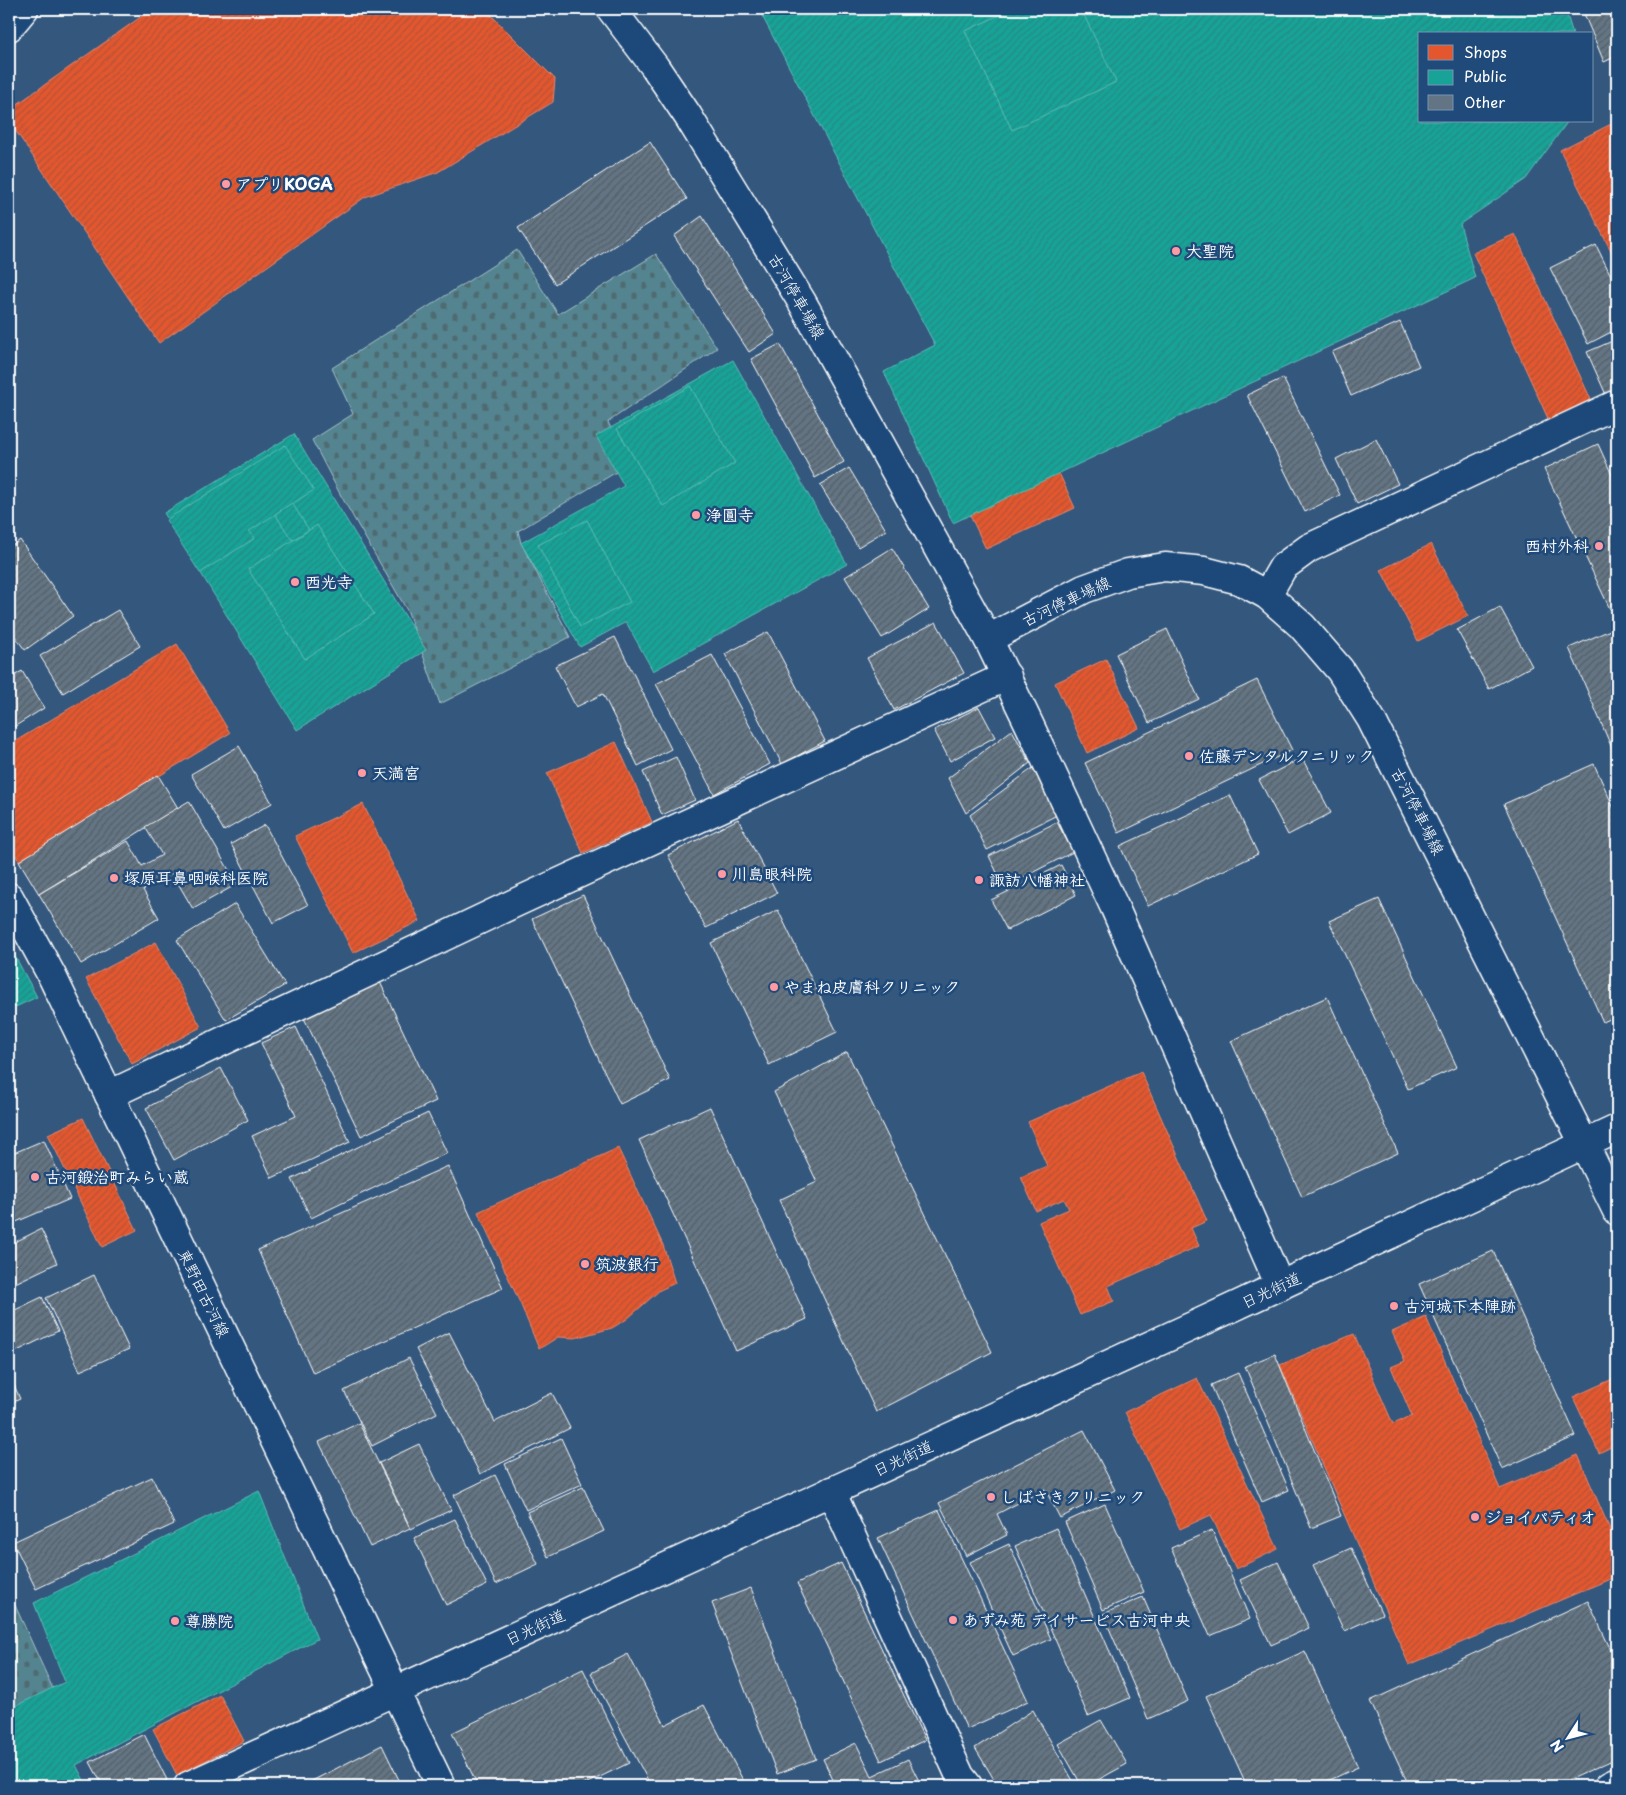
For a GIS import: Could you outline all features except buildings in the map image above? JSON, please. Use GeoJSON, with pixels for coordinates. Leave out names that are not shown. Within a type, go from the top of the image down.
{"type":"FeatureCollection","features":[{"type":"Feature","properties":{"kind":"main road"},"geometry":{"type":"LineString","coordinates":[[9,27],[24,9]]}},
{"type":"Feature","properties":{"kind":"main road","name":"古河停車場線"},"geometry":{"type":"LineString","coordinates":[[611,9],[655,67],[688,116],[802,302],[988,639],[1084,589],[1128,573],[1165,566],[1204,571],[1239,580],[1267,595],[1302,626],[1340,670],[1372,718],[1617,1212]]}},
{"type":"Feature","properties":{"kind":"main road"},"geometry":{"type":"LineString","coordinates":[[1267,595],[1283,567],[1309,548],[1617,404]]}},
{"type":"Feature","properties":{"kind":"main road"},"geometry":{"type":"LineString","coordinates":[[988,639],[1114,906],[1280,1286]]}},
{"type":"Feature","properties":{"kind":"main road"},"geometry":{"type":"LineString","coordinates":[[109,1095],[526,898],[1007,676]]}},
{"type":"Feature","properties":{"kind":"main road","name":"東野田古河線"},"geometry":{"type":"LineString","coordinates":[[9,897],[52,976],[441,1786]]}},
{"type":"Feature","properties":{"kind":"main road","name":"日光街道"},"geometry":{"type":"LineString","coordinates":[[188,1786],[1280,1286],[1617,1129]]}},
{"type":"Feature","properties":{"kind":"main road"},"geometry":{"type":"LineString","coordinates":[[831,1491],[960,1776],[968,1786]]}},
{"type":"Feature","properties":{"kind":"green space"},"geometry":{"type":"Polygon","coordinates":[[[517,250],[558,314],[656,254],[717,348],[608,422],[628,465],[518,531],[521,543],[570,637],[440,704],[408,612],[340,494],[312,440],[353,414],[332,368],[517,250]]]}},
{"type":"Feature","properties":{"kind":"green space"},"geometry":{"type":"Polygon","coordinates":[[[9,1592],[63,1711],[9,1732],[9,1592]]]}},
{"type":"Feature","properties":{"kind":"place","name":"アプリKOGA"},"geometry":{"type":"Point","coordinates":[226,184]}},
{"type":"Feature","properties":{"kind":"place","name":"大聖院"},"geometry":{"type":"Point","coordinates":[1176,251]}},
{"type":"Feature","properties":{"kind":"place","name":"浄圓寺"},"geometry":{"type":"Point","coordinates":[696,515]}},
{"type":"Feature","properties":{"kind":"place","name":"西村外科"},"geometry":{"type":"Point","coordinates":[1599,546]}},
{"type":"Feature","properties":{"kind":"place","name":"西光寺"},"geometry":{"type":"Point","coordinates":[295,582]}},
{"type":"Feature","properties":{"kind":"place","name":"佐藤デンタルクニリック"},"geometry":{"type":"Point","coordinates":[1189,756]}},
{"type":"Feature","properties":{"kind":"place","name":"天満宮"},"geometry":{"type":"Point","coordinates":[362,773]}},
{"type":"Feature","properties":{"kind":"place","name":"川島眼科院"},"geometry":{"type":"Point","coordinates":[722,874]}},
{"type":"Feature","properties":{"kind":"place","name":"塚原耳鼻咽喉科医院"},"geometry":{"type":"Point","coordinates":[114,878]}},
{"type":"Feature","properties":{"kind":"place","name":"諏訪八幡神社"},"geometry":{"type":"Point","coordinates":[979,880]}},
{"type":"Feature","properties":{"kind":"place","name":"やまね皮膚科クリニック"},"geometry":{"type":"Point","coordinates":[774,987]}},
{"type":"Feature","properties":{"kind":"place","name":"古河鍛治町みらい蔵"},"geometry":{"type":"Point","coordinates":[35,1177]}},
{"type":"Feature","properties":{"kind":"place","name":"筑波銀行"},"geometry":{"type":"Point","coordinates":[585,1264]}},
{"type":"Feature","properties":{"kind":"place","name":"古河城下本陣跡"},"geometry":{"type":"Point","coordinates":[1394,1306]}},
{"type":"Feature","properties":{"kind":"place","name":"しばさきクリニック"},"geometry":{"type":"Point","coordinates":[991,1497]}},
{"type":"Feature","properties":{"kind":"place","name":"ジョイパティオ"},"geometry":{"type":"Point","coordinates":[1475,1517]}},
{"type":"Feature","properties":{"kind":"place","name":"あずみ苑 デイサービス古河中央"},"geometry":{"type":"Point","coordinates":[953,1620]}},
{"type":"Feature","properties":{"kind":"place","name":"尊勝院"},"geometry":{"type":"Point","coordinates":[175,1621]}}]}
